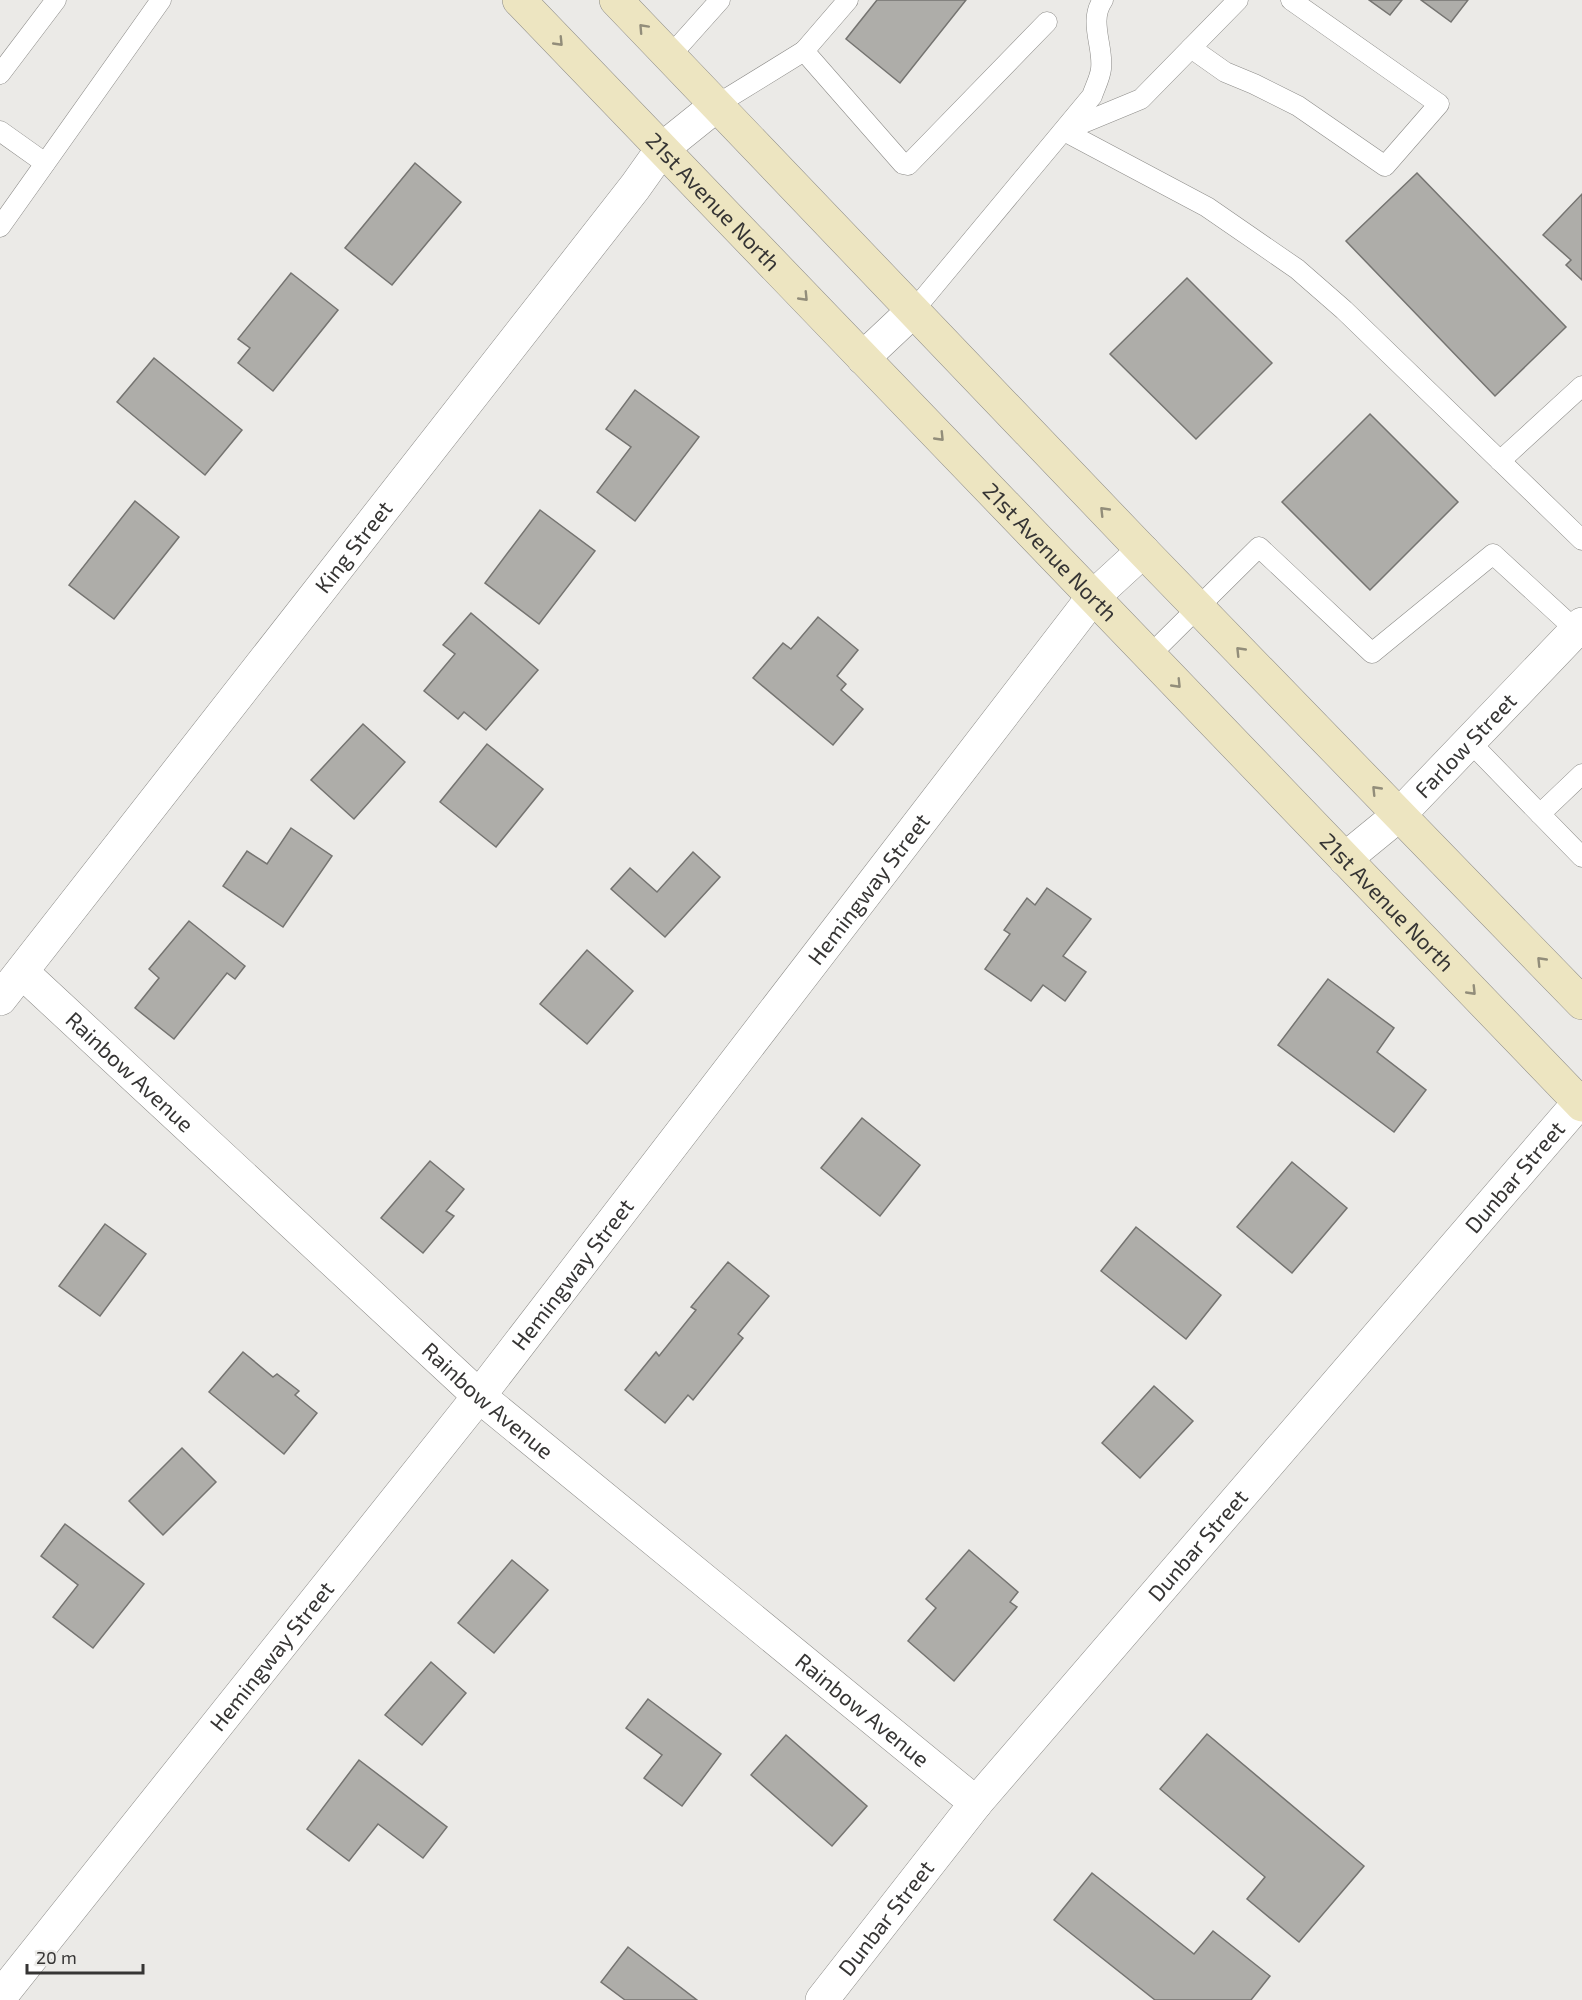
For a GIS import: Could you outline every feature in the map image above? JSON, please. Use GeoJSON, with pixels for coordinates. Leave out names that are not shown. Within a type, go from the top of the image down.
{"type":"FeatureCollection","features":[{"type":"Feature","properties":{"kind":"main road","name":"21st Avenue North"},"geometry":{"type":"LineString","coordinates":[[519,0],[1581,1102]]}},
{"type":"Feature","properties":{"kind":"main road"},"geometry":{"type":"LineString","coordinates":[[616,0],[718,104],[1143,551],[1582,1003]]}},
{"type":"Feature","properties":{"kind":"street","name":"King Street"},"geometry":{"type":"LineString","coordinates":[[0,999],[635,188],[662,149],[718,104]]}},
{"type":"Feature","properties":{"kind":"street"},"geometry":{"type":"LineString","coordinates":[[863,358],[914,310]]}},
{"type":"Feature","properties":{"kind":"street","name":"Hemingway Street"},"geometry":{"type":"LineString","coordinates":[[0,1997],[479,1396],[1093,597],[1143,551]]}},
{"type":"Feature","properties":{"kind":"street","name":"Farlow Street"},"geometry":{"type":"LineString","coordinates":[[1345,859],[1400,814],[1579,627]]}},
{"type":"Feature","properties":{"kind":"street","name":"Rainbow Avenue"},"geometry":{"type":"LineString","coordinates":[[22,972],[479,1396],[976,1803]]}},
{"type":"Feature","properties":{"kind":"street","name":"Dunbar Street"},"geometry":{"type":"LineString","coordinates":[[822,2000],[976,1803],[1581,1102]]}},
{"type":"Feature","properties":{"kind":"lane"},"geometry":{"type":"LineString","coordinates":[[0,74],[56,0]]}},
{"type":"Feature","properties":{"kind":"lane"},"geometry":{"type":"LineString","coordinates":[[0,227],[161,0]]}},
{"type":"Feature","properties":{"kind":"lane"},"geometry":{"type":"LineString","coordinates":[[669,56],[720,0]]}},
{"type":"Feature","properties":{"kind":"lane"},"geometry":{"type":"LineString","coordinates":[[718,104],[804,51],[848,0]]}},
{"type":"Feature","properties":{"kind":"lane"},"geometry":{"type":"LineString","coordinates":[[914,310],[1092,96],[1101,68],[1097,38],[1098,7],[1103,0]]}},
{"type":"Feature","properties":{"kind":"lane"},"geometry":{"type":"LineString","coordinates":[[1064,131],[1141,99],[1238,0]]}},
{"type":"Feature","properties":{"kind":"lane"},"geometry":{"type":"LineString","coordinates":[[1191,48],[1225,72],[1298,106],[1384,166],[1439,104],[1291,0]]}},
{"type":"Feature","properties":{"kind":"lane"},"geometry":{"type":"LineString","coordinates":[[804,51],[903,164],[908,165],[1047,22]]}},
{"type":"Feature","properties":{"kind":"lane"},"geometry":{"type":"LineString","coordinates":[[0,131],[45,163]]}},
{"type":"Feature","properties":{"kind":"lane"},"geometry":{"type":"LineString","coordinates":[[1064,131],[1207,207],[1298,269],[1344,310],[1582,540]]}},
{"type":"Feature","properties":{"kind":"lane"},"geometry":{"type":"LineString","coordinates":[[1500,461],[1582,386]]}},
{"type":"Feature","properties":{"kind":"lane"},"geometry":{"type":"LineString","coordinates":[[1149,656],[1259,547],[1372,653],[1493,554],[1579,627]]}},
{"type":"Feature","properties":{"kind":"lane"},"geometry":{"type":"LineString","coordinates":[[1469,741],[1582,857]]}},
{"type":"Feature","properties":{"kind":"lane"},"geometry":{"type":"LineString","coordinates":[[1540,814],[1582,774]]}},
{"type":"Feature","properties":{"kind":"building"},"geometry":{"type":"Polygon","coordinates":[[[877,0],[966,0],[900,83],[846,39],[877,0]]]}},
{"type":"Feature","properties":{"kind":"building"},"geometry":{"type":"Polygon","coordinates":[[[1369,0],[1402,0],[1390,15],[1369,0]]]}},
{"type":"Feature","properties":{"kind":"building"},"geometry":{"type":"Polygon","coordinates":[[[1421,0],[1468,0],[1451,22],[1421,0]]]}},
{"type":"Feature","properties":{"kind":"building"},"geometry":{"type":"Polygon","coordinates":[[[415,163],[461,202],[392,285],[345,248],[415,163]]]}},
{"type":"Feature","properties":{"kind":"building"},"geometry":{"type":"Polygon","coordinates":[[[1417,173],[1566,327],[1495,396],[1346,241],[1417,173]]]}},
{"type":"Feature","properties":{"kind":"building"},"geometry":{"type":"Polygon","coordinates":[[[1582,194],[1582,280],[1566,265],[1571,260],[1543,235],[1582,194]]]}},
{"type":"Feature","properties":{"kind":"building"},"geometry":{"type":"Polygon","coordinates":[[[291,273],[338,310],[273,391],[238,363],[250,348],[238,339],[291,273]]]}},
{"type":"Feature","properties":{"kind":"building"},"geometry":{"type":"Polygon","coordinates":[[[1187,278],[1272,363],[1196,439],[1110,354],[1187,278]]]}},
{"type":"Feature","properties":{"kind":"building"},"geometry":{"type":"Polygon","coordinates":[[[154,358],[242,430],[205,475],[117,402],[154,358]]]}},
{"type":"Feature","properties":{"kind":"building"},"geometry":{"type":"Polygon","coordinates":[[[635,390],[699,437],[635,521],[597,492],[631,447],[606,429],[635,390]]]}},
{"type":"Feature","properties":{"kind":"building"},"geometry":{"type":"Polygon","coordinates":[[[1370,414],[1458,502],[1370,590],[1282,502],[1370,414]]]}},
{"type":"Feature","properties":{"kind":"building"},"geometry":{"type":"Polygon","coordinates":[[[135,501],[179,537],[114,619],[69,585],[135,501]]]}},
{"type":"Feature","properties":{"kind":"building"},"geometry":{"type":"Polygon","coordinates":[[[540,510],[595,551],[539,624],[485,583],[540,510]]]}},
{"type":"Feature","properties":{"kind":"building"},"geometry":{"type":"Polygon","coordinates":[[[471,613],[538,670],[486,730],[464,712],[458,719],[424,691],[455,654],[443,645],[471,613]]]}},
{"type":"Feature","properties":{"kind":"building"},"geometry":{"type":"Polygon","coordinates":[[[818,617],[858,650],[837,676],[846,684],[841,690],[863,709],[833,745],[753,678],[783,643],[791,649],[818,617]]]}},
{"type":"Feature","properties":{"kind":"building"},"geometry":{"type":"Polygon","coordinates":[[[363,724],[405,762],[354,819],[311,780],[363,724]]]}},
{"type":"Feature","properties":{"kind":"building"},"geometry":{"type":"Polygon","coordinates":[[[487,744],[543,789],[496,847],[440,802],[487,744]]]}},
{"type":"Feature","properties":{"kind":"building"},"geometry":{"type":"Polygon","coordinates":[[[291,828],[332,856],[283,927],[223,886],[247,851],[267,864],[291,828]]]}},
{"type":"Feature","properties":{"kind":"building"},"geometry":{"type":"Polygon","coordinates":[[[693,852],[720,877],[665,937],[611,889],[630,868],[657,892],[693,852]]]}},
{"type":"Feature","properties":{"kind":"building"},"geometry":{"type":"Polygon","coordinates":[[[1047,888],[1091,919],[1063,956],[1086,972],[1065,1001],[1043,985],[1031,1001],[985,969],[1010,934],[1004,930],[1027,898],[1035,905],[1047,888]]]}},
{"type":"Feature","properties":{"kind":"building"},"geometry":{"type":"Polygon","coordinates":[[[189,921],[245,966],[235,979],[227,973],[174,1039],[135,1008],[159,978],[149,969],[189,921]]]}},
{"type":"Feature","properties":{"kind":"building"},"geometry":{"type":"Polygon","coordinates":[[[587,950],[633,991],[587,1044],[540,1004],[587,950]]]}},
{"type":"Feature","properties":{"kind":"building"},"geometry":{"type":"Polygon","coordinates":[[[1328,979],[1394,1028],[1377,1052],[1426,1090],[1394,1132],[1278,1045],[1328,979]]]}},
{"type":"Feature","properties":{"kind":"building"},"geometry":{"type":"Polygon","coordinates":[[[862,1118],[920,1165],[880,1216],[821,1168],[862,1118]]]}},
{"type":"Feature","properties":{"kind":"building"},"geometry":{"type":"Polygon","coordinates":[[[430,1161],[464,1189],[446,1211],[454,1216],[423,1253],[381,1218],[430,1161]]]}},
{"type":"Feature","properties":{"kind":"building"},"geometry":{"type":"Polygon","coordinates":[[[1292,1162],[1347,1208],[1292,1273],[1237,1227],[1292,1162]]]}},
{"type":"Feature","properties":{"kind":"building"},"geometry":{"type":"Polygon","coordinates":[[[105,1224],[146,1254],[100,1316],[59,1286],[105,1224]]]}},
{"type":"Feature","properties":{"kind":"building"},"geometry":{"type":"Polygon","coordinates":[[[1136,1227],[1221,1295],[1186,1339],[1101,1271],[1136,1227]]]}},
{"type":"Feature","properties":{"kind":"building"},"geometry":{"type":"Polygon","coordinates":[[[728,1262],[769,1296],[738,1334],[743,1338],[693,1400],[688,1395],[665,1423],[625,1390],[656,1352],[659,1356],[696,1310],[691,1307],[728,1262]]]}},
{"type":"Feature","properties":{"kind":"building"},"geometry":{"type":"Polygon","coordinates":[[[243,1352],[273,1377],[277,1374],[299,1391],[295,1395],[317,1413],[284,1454],[209,1392],[243,1352]]]}},
{"type":"Feature","properties":{"kind":"building"},"geometry":{"type":"Polygon","coordinates":[[[1154,1386],[1193,1421],[1140,1478],[1102,1443],[1154,1386]]]}},
{"type":"Feature","properties":{"kind":"building"},"geometry":{"type":"Polygon","coordinates":[[[182,1448],[216,1482],[163,1535],[129,1501],[182,1448]]]}},
{"type":"Feature","properties":{"kind":"building"},"geometry":{"type":"Polygon","coordinates":[[[65,1524],[144,1584],[93,1648],[53,1617],[78,1585],[41,1556],[65,1524]]]}},
{"type":"Feature","properties":{"kind":"building"},"geometry":{"type":"Polygon","coordinates":[[[969,1550],[1018,1592],[1010,1602],[1017,1607],[954,1681],[908,1641],[936,1608],[926,1599],[969,1550]]]}},
{"type":"Feature","properties":{"kind":"building"},"geometry":{"type":"Polygon","coordinates":[[[512,1560],[548,1590],[494,1653],[458,1623],[512,1560]]]}},
{"type":"Feature","properties":{"kind":"building"},"geometry":{"type":"Polygon","coordinates":[[[431,1662],[466,1693],[422,1745],[385,1715],[431,1662]]]}},
{"type":"Feature","properties":{"kind":"building"},"geometry":{"type":"Polygon","coordinates":[[[648,1699],[721,1754],[682,1806],[644,1778],[662,1755],[626,1728],[648,1699]]]}},
{"type":"Feature","properties":{"kind":"building"},"geometry":{"type":"Polygon","coordinates":[[[1207,1734],[1364,1866],[1299,1942],[1247,1899],[1265,1877],[1160,1789],[1207,1734]]]}},
{"type":"Feature","properties":{"kind":"building"},"geometry":{"type":"Polygon","coordinates":[[[786,1735],[867,1806],[832,1846],[751,1775],[786,1735]]]}},
{"type":"Feature","properties":{"kind":"building"},"geometry":{"type":"Polygon","coordinates":[[[359,1760],[447,1827],[423,1858],[378,1824],[349,1861],[307,1829],[359,1760]]]}},
{"type":"Feature","properties":{"kind":"building"},"geometry":{"type":"Polygon","coordinates":[[[1092,1873],[1194,1954],[1213,1931],[1270,1976],[1251,2000],[1155,2000],[1054,1920],[1092,1873]]]}},
{"type":"Feature","properties":{"kind":"building"},"geometry":{"type":"Polygon","coordinates":[[[628,1947],[697,2000],[625,2000],[601,1982],[628,1947]]]}}]}
